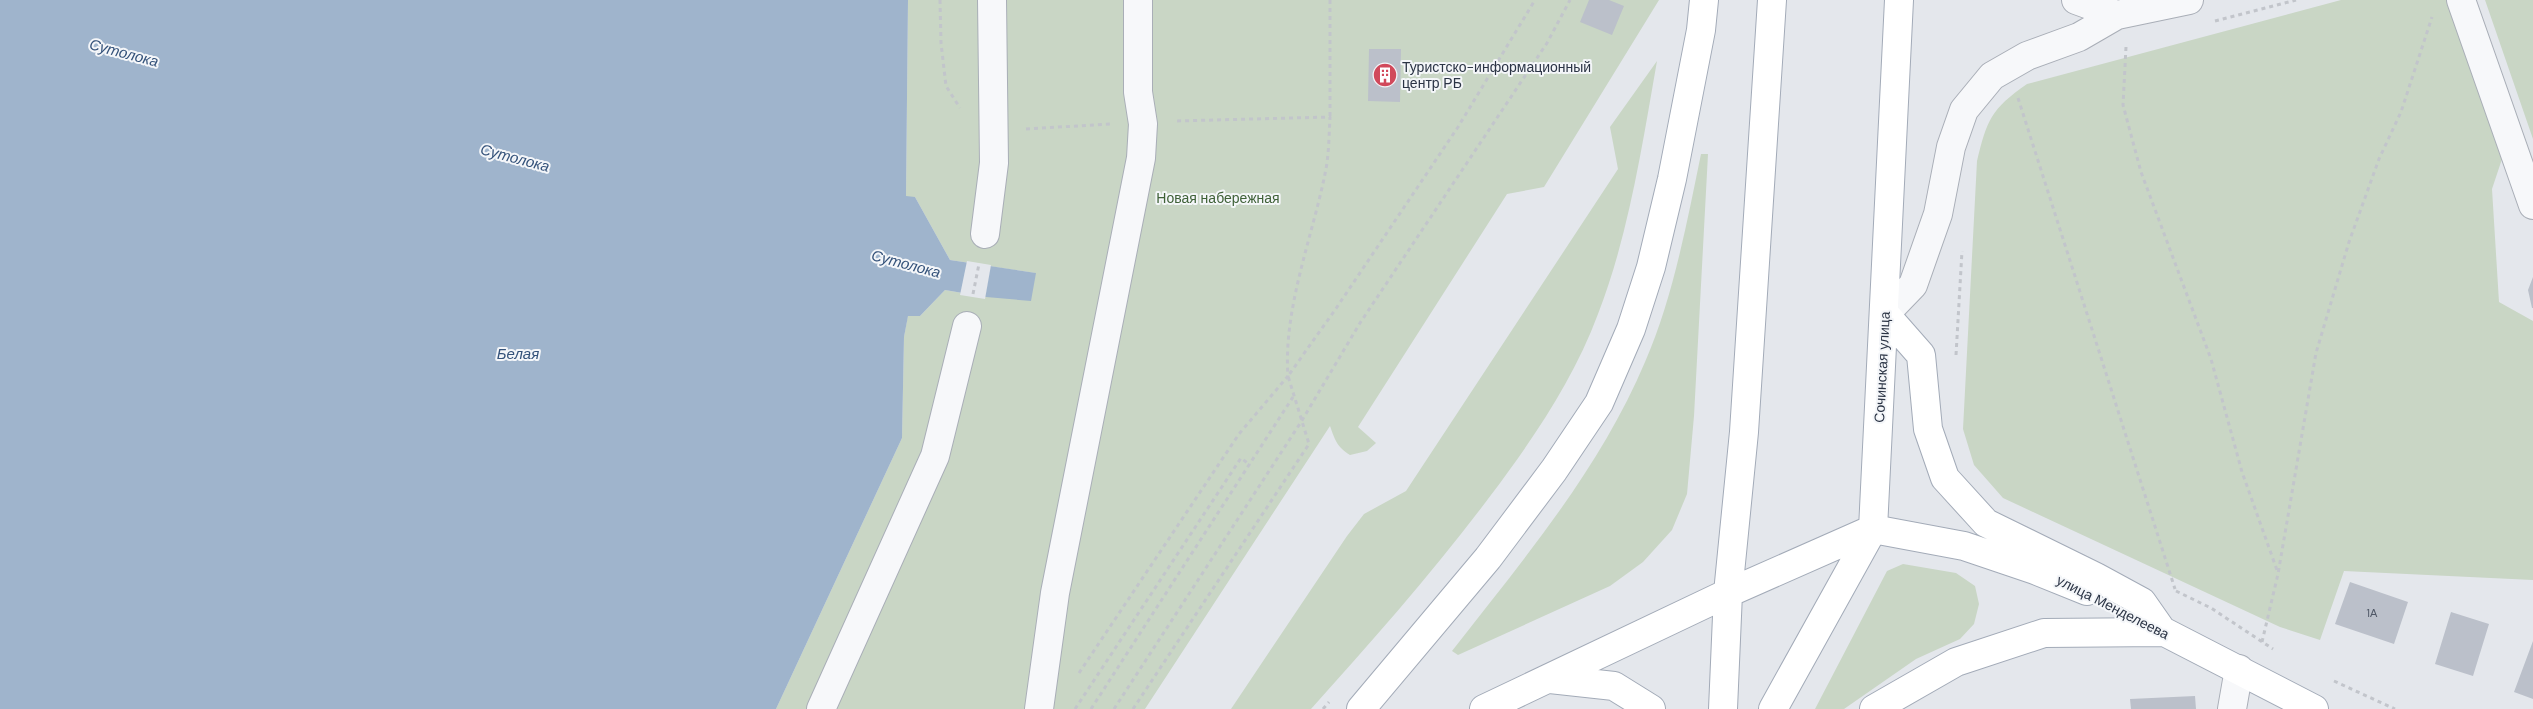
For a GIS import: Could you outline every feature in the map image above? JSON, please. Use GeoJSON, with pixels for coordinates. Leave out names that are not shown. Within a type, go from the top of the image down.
{"type":"FeatureCollection","features":[{"type":"Feature","properties":{"kind":"main road"},"geometry":{"type":"LineString","coordinates":[[1360,709],[1488,558],[1554,470],[1599,402],[1631,330],[1650,267],[1672,179],[1701,30],[1704,0]]}},
{"type":"Feature","properties":{"kind":"main road"},"geometry":{"type":"LineString","coordinates":[[1723,709],[1728,593],[1744,432],[1772,0]]}},
{"type":"Feature","properties":{"kind":"main road","name":"Сочинская улица"},"geometry":{"type":"LineString","coordinates":[[1773,709],[1873,529],[1899,0]]}},
{"type":"Feature","properties":{"kind":"main road"},"geometry":{"type":"LineString","coordinates":[[1885,314],[1921,355],[1928,429],[1945,478],[1986,523],[2096,577],[2142,602],[2163,632]]}},
{"type":"Feature","properties":{"kind":"main road"},"geometry":{"type":"LineString","coordinates":[[1484,709],[1728,593],[1873,529]]}},
{"type":"Feature","properties":{"kind":"main road","name":"улица Менделеева"},"geometry":{"type":"LineString","coordinates":[[1873,529],[1964,546],[2035,570],[2090,592],[2163,632],[2239,669],[2314,709]]}},
{"type":"Feature","properties":{"kind":"main road"},"geometry":{"type":"LineString","coordinates":[[1874,709],[1956,662],[2044,633],[2163,632]]}},
{"type":"Feature","properties":{"kind":"main road"},"geometry":{"type":"LineString","coordinates":[[1550,679],[1614,686],[1650,709]]}},
{"type":"Feature","properties":{"kind":"street"},"geometry":{"type":"LineString","coordinates":[[985,234],[994,163],[992,0]]}},
{"type":"Feature","properties":{"kind":"street"},"geometry":{"type":"LineString","coordinates":[[1039,709],[1055,593],[1141,158],[1142,124],[1138,92],[1138,0]]}},
{"type":"Feature","properties":{"kind":"street"},"geometry":{"type":"LineString","coordinates":[[2076,0],[2117,15]]}},
{"type":"Feature","properties":{"kind":"street"},"geometry":{"type":"LineString","coordinates":[[1885,314],[1913,285],[1938,214],[1951,147],[1964,110],[1992,76],[2028,56],[2079,37],[2117,15],[2189,0]]}},
{"type":"Feature","properties":{"kind":"street"},"geometry":{"type":"LineString","coordinates":[[2461,0],[2533,205]]}},
{"type":"Feature","properties":{"kind":"street"},"geometry":{"type":"LineString","coordinates":[[821,709],[936,456],[967,326]]}},
{"type":"Feature","properties":{"kind":"street"},"geometry":{"type":"LineString","coordinates":[[2232,709],[2239,669]]}},
{"type":"Feature","properties":{"kind":"path"},"geometry":{"type":"LineString","coordinates":[[1133,709],[1309,444],[1288,376],[1286,351],[1295,300],[1326,171],[1330,117],[1330,0]]}},
{"type":"Feature","properties":{"kind":"path"},"geometry":{"type":"LineString","coordinates":[[1077,674],[1239,434],[1288,376],[1336,310],[1458,127],[1520,28],[1535,0]]}},
{"type":"Feature","properties":{"kind":"path"},"geometry":{"type":"LineString","coordinates":[[1114,709],[1301,422],[1360,323],[1547,43],[1570,0]]}},
{"type":"Feature","properties":{"kind":"path"},"geometry":{"type":"LineString","coordinates":[[2262,642],[2278,574],[2316,353],[2349,242],[2379,160],[2401,112],[2435,9]]}},
{"type":"Feature","properties":{"kind":"path"},"geometry":{"type":"LineString","coordinates":[[2126,44],[2123,105],[2141,172],[2211,359],[2242,472],[2278,574]]}},
{"type":"Feature","properties":{"kind":"path"},"geometry":{"type":"LineString","coordinates":[[2016,92],[2176,591]]}},
{"type":"Feature","properties":{"kind":"path"},"geometry":{"type":"LineString","coordinates":[[1176,121],[1330,117]]}},
{"type":"Feature","properties":{"kind":"path"},"geometry":{"type":"LineString","coordinates":[[1020,130],[1098,124]]}},
{"type":"Feature","properties":{"kind":"path"},"geometry":{"type":"LineString","coordinates":[[967,326],[985,234]]}},
{"type":"Feature","properties":{"kind":"path"},"geometry":{"type":"LineString","coordinates":[[1955,360],[1962,244]]}},
{"type":"Feature","properties":{"kind":"path"},"geometry":{"type":"LineString","coordinates":[[1091,709],[1294,397]]}},
{"type":"Feature","properties":{"kind":"path"},"geometry":{"type":"LineString","coordinates":[[1076,709],[1241,458],[1250,465]]}},
{"type":"Feature","properties":{"kind":"path"},"geometry":{"type":"LineString","coordinates":[[2167,587],[2211,608],[2278,651]]}},
{"type":"Feature","properties":{"kind":"path"},"geometry":{"type":"LineString","coordinates":[[2326,678],[2395,709]]}},
{"type":"Feature","properties":{"kind":"path"},"geometry":{"type":"LineString","coordinates":[[1323,709],[1334,697]]}},
{"type":"Feature","properties":{"kind":"green space","name":"Новая набережная"},"geometry":{"type":"Polygon","coordinates":[[[908,0],[1659,0],[1544,187],[1507,194],[1358,427],[1376,443],[1367,451],[1350,455],[1337,443],[1330,426],[1145,709],[776,709],[902,438],[904,337],[908,315],[920,316],[945,290],[986,297],[1032,287],[1035,273],[950,260],[915,197],[906,197],[908,0]]]}},
{"type":"Feature","properties":{"kind":"green space"},"geometry":{"type":"Polygon","coordinates":[[[2341,0],[2450,0],[2503,156],[2492,189],[2499,302],[2533,321],[2533,580],[2344,571],[2320,640],[2280,627],[2003,498],[1974,465],[1963,429],[1977,161],[1988,125],[2005,101],[2027,84],[2341,0]]]}},
{"type":"Feature","properties":{"kind":"green space"},"geometry":{"type":"Polygon","coordinates":[[[2485,0],[2533,0],[2533,139],[2485,0]]]}},
{"type":"Feature","properties":{"kind":"green space"},"geometry":{"type":"Polygon","coordinates":[[[1657,61],[1634,189],[1609,284],[1577,363],[1537,431],[1448,550],[1311,709],[1231,709],[1347,536],[1364,514],[1406,491],[1618,169],[1610,127],[1657,61]]]}},
{"type":"Feature","properties":{"kind":"green space"},"geometry":{"type":"Polygon","coordinates":[[[1701,154],[1708,154],[1694,416],[1687,494],[1672,530],[1643,562],[1610,586],[1458,655],[1452,651],[1558,512],[1606,440],[1627,401],[1645,362],[1664,312],[1678,260],[1701,154]]]}},
{"type":"Feature","properties":{"kind":"green space"},"geometry":{"type":"Polygon","coordinates":[[[1903,564],[1956,573],[1975,586],[1979,604],[1974,624],[1960,639],[1916,659],[1844,709],[1815,709],[1887,571],[1903,564]]]}},
{"type":"Feature","properties":{"kind":"water","name":"Белая"},"geometry":{"type":"Polygon","coordinates":[[[0,0],[908,0],[906,196],[915,197],[950,260],[1036,273],[1031,301],[986,297],[945,290],[920,316],[908,316],[904,337],[902,438],[776,709],[0,709],[0,0]]]}},
{"type":"Feature","properties":{"kind":"pier"},"geometry":{"type":"Polygon","coordinates":[[[967,261],[991,265],[985,299],[960,295],[967,261]]]}},
{"type":"Feature","properties":{"kind":"building"},"geometry":{"type":"Polygon","coordinates":[[[1589,0],[1609,0],[1624,6],[1612,35],[1580,22],[1589,0]]]}},
{"type":"Feature","properties":{"kind":"building","name":"Туристско-информационный центр РБ"},"geometry":{"type":"Polygon","coordinates":[[[1369,49],[1401,49],[1400,102],[1368,101],[1369,49]]]}},
{"type":"Feature","properties":{"kind":"building"},"geometry":{"type":"Polygon","coordinates":[[[2533,277],[2533,308],[2532,308],[2528,290],[2533,277]]]}},
{"type":"Feature","properties":{"kind":"building"},"geometry":{"type":"Polygon","coordinates":[[[2350,582],[2408,602],[2394,644],[2335,624],[2350,582]]]}},
{"type":"Feature","properties":{"kind":"building"},"geometry":{"type":"Polygon","coordinates":[[[2451,612],[2489,624],[2473,676],[2435,664],[2451,612]]]}},
{"type":"Feature","properties":{"kind":"building"},"geometry":{"type":"Polygon","coordinates":[[[2533,641],[2533,699],[2514,692],[2533,641]]]}},
{"type":"Feature","properties":{"kind":"building"},"geometry":{"type":"Polygon","coordinates":[[[2195,696],[2196,709],[2131,709],[2130,699],[2195,696]]]}},
{"type":"Feature","properties":{"kind":"place","name":"Туристско-информационный центр РБ"},"geometry":{"type":"Point","coordinates":[1385,75]}},
{"type":"Feature","properties":{"kind":"water label","name":"Сутолока"},"geometry":{"type":"Point","coordinates":[124,53]}},
{"type":"Feature","properties":{"kind":"water label","name":"Сутолока"},"geometry":{"type":"Point","coordinates":[515,158]}},
{"type":"Feature","properties":{"kind":"water label","name":"Сутолока"},"geometry":{"type":"Point","coordinates":[906,264]}}]}
